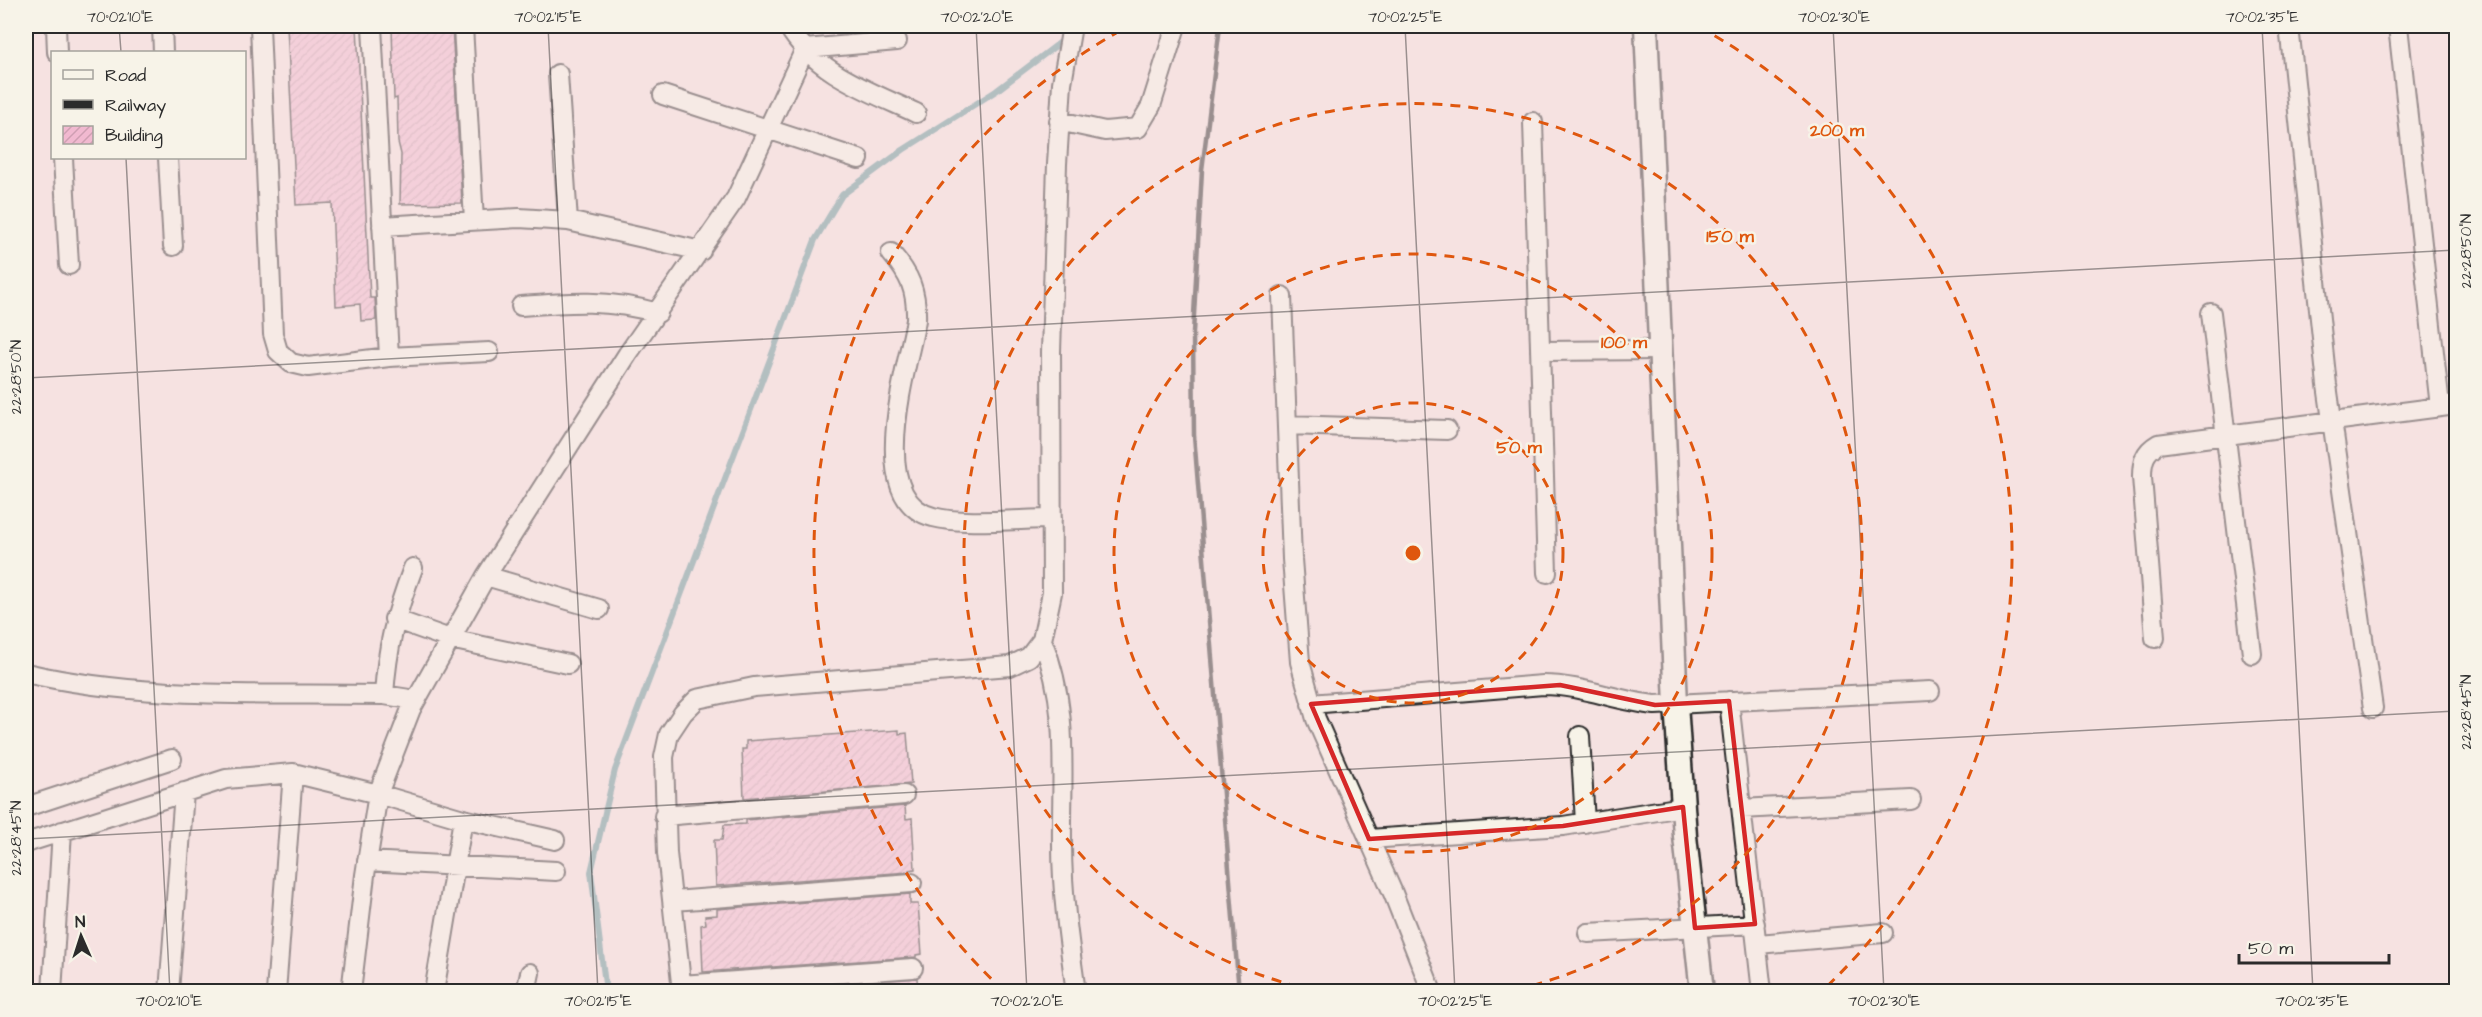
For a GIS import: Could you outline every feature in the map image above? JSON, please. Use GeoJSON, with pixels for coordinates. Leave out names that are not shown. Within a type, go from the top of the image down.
{"type":"FeatureCollection","features":[{"type":"Feature","properties":{"kind":"street"},"geometry":{"type":"LineString","coordinates":[[56,26],[57,51]]}},
{"type":"Feature","properties":{"kind":"street"},"geometry":{"type":"LineString","coordinates":[[162,26],[163,51]]}},
{"type":"Feature","properties":{"kind":"street"},"geometry":{"type":"LineString","coordinates":[[260,26],[273,334],[278,351],[291,363],[308,367],[389,357],[489,352]]}},
{"type":"Feature","properties":{"kind":"street"},"geometry":{"type":"LineString","coordinates":[[372,26],[389,357]]}},
{"type":"Feature","properties":{"kind":"street"},"geometry":{"type":"LineString","coordinates":[[463,26],[474,221]]}},
{"type":"Feature","properties":{"kind":"street"},"geometry":{"type":"LineString","coordinates":[[788,26],[805,48],[846,81],[916,113]]}},
{"type":"Feature","properties":{"kind":"street"},"geometry":{"type":"LineString","coordinates":[[913,968],[682,988],[664,816],[664,757],[669,734],[683,713],[698,699],[754,687],[1010,666],[1029,657],[1042,640],[1052,593],[1051,352],[1059,121],[1072,26]]}},
{"type":"Feature","properties":{"kind":"street"},"geometry":{"type":"LineString","coordinates":[[1059,121],[1105,131],[1138,128],[1151,106],[1176,26]]}},
{"type":"Feature","properties":{"kind":"street"},"geometry":{"type":"LineString","coordinates":[[1646,26],[1676,704],[1683,807],[1702,992]]}},
{"type":"Feature","properties":{"kind":"street"},"geometry":{"type":"LineString","coordinates":[[2289,26],[2332,421],[2373,708]]}},
{"type":"Feature","properties":{"kind":"street"},"geometry":{"type":"LineString","coordinates":[[2155,638],[2142,477],[2145,454],[2158,444],[2448,406],[2398,26]]}},
{"type":"Feature","properties":{"kind":"street"},"geometry":{"type":"LineString","coordinates":[[805,48],[897,41]]}},
{"type":"Feature","properties":{"kind":"street"},"geometry":{"type":"LineString","coordinates":[[351,992],[367,861],[378,794],[416,700],[486,576],[627,355],[736,198],[805,48]]}},
{"type":"Feature","properties":{"kind":"street"},"geometry":{"type":"LineString","coordinates":[[558,74],[568,221]]}},
{"type":"Feature","properties":{"kind":"street"},"geometry":{"type":"LineString","coordinates":[[663,95],[859,159]]}},
{"type":"Feature","properties":{"kind":"street"},"geometry":{"type":"LineString","coordinates":[[1533,122],[1546,573]]}},
{"type":"Feature","properties":{"kind":"street"},"geometry":{"type":"LineString","coordinates":[[63,159],[69,265]]}},
{"type":"Feature","properties":{"kind":"street"},"geometry":{"type":"LineString","coordinates":[[168,159],[173,246]]}},
{"type":"Feature","properties":{"kind":"street"},"geometry":{"type":"LineString","coordinates":[[382,226],[519,218],[568,221],[701,250]]}},
{"type":"Feature","properties":{"kind":"street"},"geometry":{"type":"LineString","coordinates":[[891,253],[911,279],[916,303],[916,320],[896,423],[894,446],[899,484],[906,497],[921,513],[941,519],[1052,519]]}},
{"type":"Feature","properties":{"kind":"street"},"geometry":{"type":"LineString","coordinates":[[1282,296],[1296,628],[1300,662],[1311,704],[1432,992]]}},
{"type":"Feature","properties":{"kind":"street"},"geometry":{"type":"LineString","coordinates":[[521,306],[588,301],[629,305],[658,313]]}},
{"type":"Feature","properties":{"kind":"street"},"geometry":{"type":"LineString","coordinates":[[2211,313],[2252,654]]}},
{"type":"Feature","properties":{"kind":"street"},"geometry":{"type":"LineString","coordinates":[[1540,351],[1659,350]]}},
{"type":"Feature","properties":{"kind":"street"},"geometry":{"type":"LineString","coordinates":[[1287,425],[1447,430]]}},
{"type":"Feature","properties":{"kind":"street"},"geometry":{"type":"LineString","coordinates":[[384,695],[386,657],[394,619],[413,568]]}},
{"type":"Feature","properties":{"kind":"street"},"geometry":{"type":"LineString","coordinates":[[486,576],[599,609]]}},
{"type":"Feature","properties":{"kind":"street"},"geometry":{"type":"LineString","coordinates":[[394,619],[450,639],[568,664]]}},
{"type":"Feature","properties":{"kind":"street"},"geometry":{"type":"LineString","coordinates":[[1042,640],[1058,685],[1062,710],[1063,890],[1076,992]]}},
{"type":"Feature","properties":{"kind":"street"},"geometry":{"type":"LineString","coordinates":[[26,673],[71,683],[165,692],[384,695],[416,700]]}},
{"type":"Feature","properties":{"kind":"street"},"geometry":{"type":"LineString","coordinates":[[1311,704],[1560,685],[1638,704],[1930,691]]}},
{"type":"Feature","properties":{"kind":"street"},"geometry":{"type":"LineString","coordinates":[[1730,701],[1762,992]]}},
{"type":"Feature","properties":{"kind":"street"},"geometry":{"type":"LineString","coordinates":[[1580,736],[1585,823]]}},
{"type":"Feature","properties":{"kind":"street"},"geometry":{"type":"LineString","coordinates":[[26,807],[172,759]]}},
{"type":"Feature","properties":{"kind":"street"},"geometry":{"type":"LineString","coordinates":[[276,992],[292,773]]}},
{"type":"Feature","properties":{"kind":"street"},"geometry":{"type":"LineString","coordinates":[[26,843],[226,779],[292,773],[378,794],[462,819],[555,840]]}},
{"type":"Feature","properties":{"kind":"street"},"geometry":{"type":"LineString","coordinates":[[169,992],[184,792]]}},
{"type":"Feature","properties":{"kind":"street"},"geometry":{"type":"LineString","coordinates":[[664,816],[904,795]]}},
{"type":"Feature","properties":{"kind":"street"},"geometry":{"type":"LineString","coordinates":[[1742,809],[1911,800]]}},
{"type":"Feature","properties":{"kind":"street"},"geometry":{"type":"LineString","coordinates":[[1369,839],[1585,823],[1683,807]]}},
{"type":"Feature","properties":{"kind":"street"},"geometry":{"type":"LineString","coordinates":[[434,992],[462,819]]}},
{"type":"Feature","properties":{"kind":"street"},"geometry":{"type":"LineString","coordinates":[[52,992],[62,831]]}},
{"type":"Feature","properties":{"kind":"street"},"geometry":{"type":"LineString","coordinates":[[367,861],[556,871]]}},
{"type":"Feature","properties":{"kind":"street"},"geometry":{"type":"LineString","coordinates":[[673,902],[912,883]]}},
{"type":"Feature","properties":{"kind":"street"},"geometry":{"type":"LineString","coordinates":[[1588,933],[1755,924]]}},
{"type":"Feature","properties":{"kind":"street"},"geometry":{"type":"LineString","coordinates":[[1758,944],[1883,933]]}},
{"type":"Feature","properties":{"kind":"street"},"geometry":{"type":"LineString","coordinates":[[526,992],[530,973]]}},
{"type":"Feature","properties":{"kind":"highlighted area"},"geometry":{"type":"Polygon","coordinates":[[[1560,685],[1655,705],[1729,701],[1755,924],[1695,928],[1683,807],[1563,826],[1369,839],[1311,704],[1560,685]]]}},
{"type":"Feature","properties":{"kind":"building"},"geometry":{"type":"Polygon","coordinates":[[[287,26],[357,26],[370,298],[375,298],[376,320],[361,321],[360,304],[336,306],[332,203],[296,205],[287,26]]]}},
{"type":"Feature","properties":{"kind":"building"},"geometry":{"type":"Polygon","coordinates":[[[392,26],[452,26],[462,203],[400,204],[401,154],[398,142],[397,98],[394,99],[392,26]]]}},
{"type":"Feature","properties":{"kind":"building"},"geometry":{"type":"Polygon","coordinates":[[[899,730],[899,734],[907,733],[911,784],[744,798],[742,749],[746,749],[746,741],[899,730]]]}},
{"type":"Feature","properties":{"kind":"building"},"geometry":{"type":"Polygon","coordinates":[[[905,806],[906,819],[912,818],[915,869],[909,872],[716,886],[714,840],[722,840],[724,825],[746,824],[746,820],[905,806]]]}},
{"type":"Feature","properties":{"kind":"building"},"geometry":{"type":"Polygon","coordinates":[[[910,894],[910,904],[918,904],[922,954],[916,957],[703,972],[701,925],[706,924],[705,916],[717,915],[717,909],[910,894]]]}},
{"type":"Feature","properties":{"kind":"building"},"geometry":{"type":"Polygon","coordinates":[[[917,978],[918,992],[793,992],[793,988],[917,978]]]}},
{"type":"Feature","properties":{"kind":"waterway"},"geometry":{"type":"LineString","coordinates":[[606,992],[591,872],[615,770],[815,240],[842,195],[903,150],[996,91],[1066,38]]}},
{"type":"Feature","properties":{"kind":"railway"},"geometry":{"type":"LineString","coordinates":[[1220,26],[1202,170],[1193,333],[1194,435],[1239,992]]}}]}
